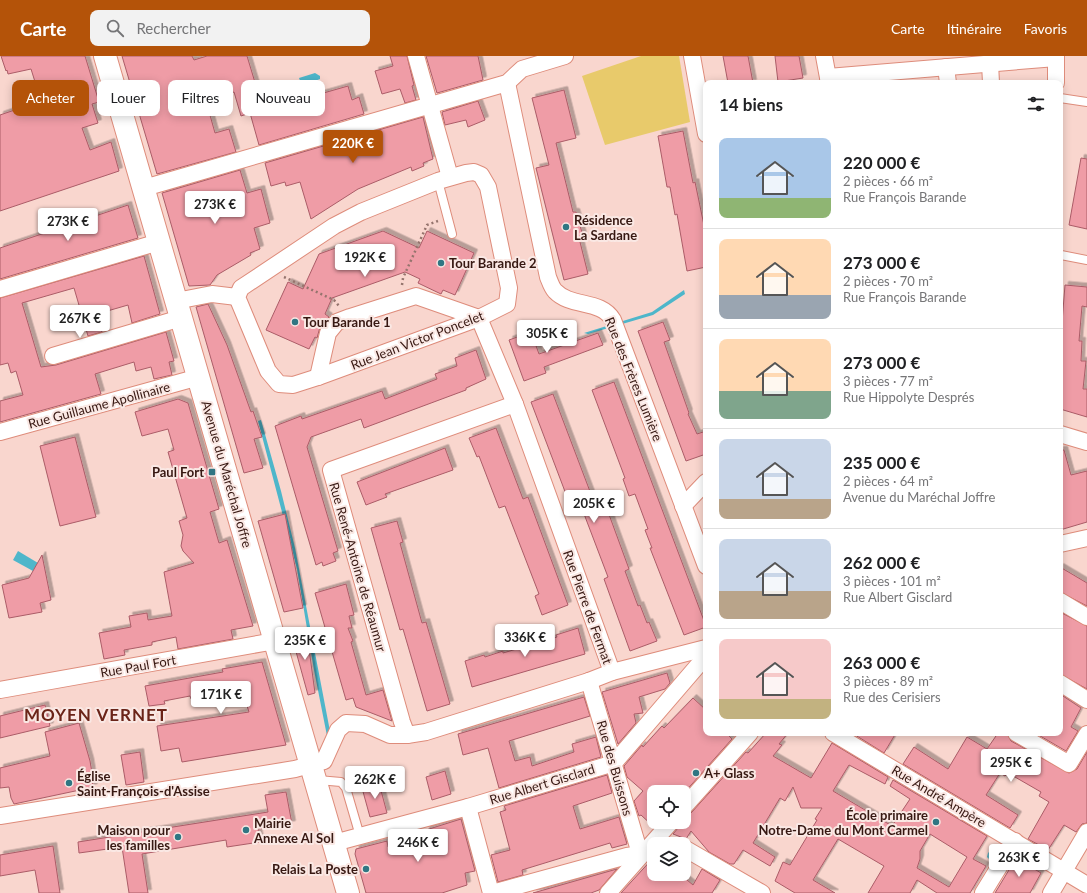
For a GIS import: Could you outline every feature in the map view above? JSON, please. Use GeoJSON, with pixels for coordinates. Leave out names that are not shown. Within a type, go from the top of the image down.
{"type":"FeatureCollection","features":[{"type":"Feature","properties":{"kind":"main road","name":"Avenue du Maréchal Joffre"},"geometry":{"type":"LineString","coordinates":[[105,56],[348,893]]}},
{"type":"Feature","properties":{"kind":"street"},"geometry":{"type":"LineString","coordinates":[[416,56],[430,104],[444,179]]}},
{"type":"Feature","properties":{"kind":"street"},"geometry":{"type":"LineString","coordinates":[[144,188],[430,104],[507,83],[522,69],[565,56]]}},
{"type":"Feature","properties":{"kind":"street"},"geometry":{"type":"LineString","coordinates":[[692,56],[703,117]]}},
{"type":"Feature","properties":{"kind":"street"},"geometry":{"type":"LineString","coordinates":[[824,56],[828,80],[1056,57],[1056,80]]}},
{"type":"Feature","properties":{"kind":"street"},"geometry":{"type":"LineString","coordinates":[[990,64],[991,80]]}},
{"type":"Feature","properties":{"kind":"street"},"geometry":{"type":"LineString","coordinates":[[946,67],[948,80]]}},
{"type":"Feature","properties":{"kind":"street","name":"Rue des Frères Lumière"},"geometry":{"type":"LineString","coordinates":[[507,83],[548,277],[554,290],[560,296],[602,308],[609,313],[703,558]]}},
{"type":"Feature","properties":{"kind":"street","name":"Rue Jean Victor Poncelet"},"geometry":{"type":"LineString","coordinates":[[474,172],[480,175],[488,187],[509,288],[507,304],[479,318],[318,377],[293,385],[279,384],[268,371],[239,292],[334,226],[361,212],[444,179],[474,172]]}},
{"type":"Feature","properties":{"kind":"street"},"geometry":{"type":"LineString","coordinates":[[0,290],[159,242]]}},
{"type":"Feature","properties":{"kind":"street"},"geometry":{"type":"LineString","coordinates":[[53,356],[179,309],[212,294],[239,292]]}},
{"type":"Feature","properties":{"kind":"street"},"geometry":{"type":"LineString","coordinates":[[318,377],[328,333],[337,322],[350,317],[416,296],[479,318]]}},
{"type":"Feature","properties":{"kind":"street","name":"Rue Pierre de Fermat"},"geometry":{"type":"LineString","coordinates":[[479,318],[515,404],[612,672]]}},
{"type":"Feature","properties":{"kind":"street","name":"Rue Guillaume Apollinaire"},"geometry":{"type":"LineString","coordinates":[[0,432],[198,377]]}},
{"type":"Feature","properties":{"kind":"street","name":"Rue René-Antoine de Réaumur"},"geometry":{"type":"LineString","coordinates":[[407,735],[400,715],[331,470],[515,404]]}},
{"type":"Feature","properties":{"kind":"street"},"geometry":{"type":"LineString","coordinates":[[1063,435],[1087,442]]}},
{"type":"Feature","properties":{"kind":"street"},"geometry":{"type":"LineString","coordinates":[[683,506],[703,485]]}},
{"type":"Feature","properties":{"kind":"street"},"geometry":{"type":"LineString","coordinates":[[1063,543],[1087,538]]}},
{"type":"Feature","properties":{"kind":"street"},"geometry":{"type":"LineString","coordinates":[[1063,603],[1087,617]]}},
{"type":"Feature","properties":{"kind":"street","name":"Rue Paul Fort"},"geometry":{"type":"LineString","coordinates":[[0,690],[275,641]]}},
{"type":"Feature","properties":{"kind":"street"},"geometry":{"type":"LineString","coordinates":[[0,816],[287,770],[313,771],[324,761],[338,730],[346,723],[365,724],[390,735],[407,735],[426,732],[589,681],[612,672],[703,649]]}},
{"type":"Feature","properties":{"kind":"street"},"geometry":{"type":"LineString","coordinates":[[614,763],[701,674]]}},
{"type":"Feature","properties":{"kind":"street","name":"Rue des Buissons"},"geometry":{"type":"LineString","coordinates":[[589,681],[638,846],[642,854]]}},
{"type":"Feature","properties":{"kind":"street"},"geometry":{"type":"LineString","coordinates":[[1063,685],[1087,700]]}},
{"type":"Feature","properties":{"kind":"street"},"geometry":{"type":"LineString","coordinates":[[1021,736],[1069,764],[1087,734]]}},
{"type":"Feature","properties":{"kind":"street"},"geometry":{"type":"LineString","coordinates":[[691,799],[747,736]]}},
{"type":"Feature","properties":{"kind":"street","name":"Rue André Ampère"},"geometry":{"type":"LineString","coordinates":[[838,736],[1087,885]]}},
{"type":"Feature","properties":{"kind":"street","name":"Rue Albert Gisclard"},"geometry":{"type":"LineString","coordinates":[[334,843],[468,807],[614,763]]}},
{"type":"Feature","properties":{"kind":"street"},"geometry":{"type":"LineString","coordinates":[[468,807],[492,893],[627,856],[642,854]]}},
{"type":"Feature","properties":{"kind":"street"},"geometry":{"type":"LineString","coordinates":[[608,893],[665,829]]}},
{"type":"Feature","properties":{"kind":"street"},"geometry":{"type":"LineString","coordinates":[[1051,893],[1087,832]]}},
{"type":"Feature","properties":{"kind":"street"},"geometry":{"type":"LineString","coordinates":[[983,893],[1015,841]]}},
{"type":"Feature","properties":{"kind":"street"},"geometry":{"type":"LineString","coordinates":[[691,852],[757,892]]}},
{"type":"Feature","properties":{"kind":"lane"},"geometry":{"type":"LineString","coordinates":[[1063,98],[1087,102]]}},
{"type":"Feature","properties":{"kind":"lane"},"geometry":{"type":"LineString","coordinates":[[444,179],[448,218],[452,234]]}},
{"type":"Feature","properties":{"kind":"lane"},"geometry":{"type":"LineString","coordinates":[[1063,255],[1087,260]]}},
{"type":"Feature","properties":{"kind":"lane"},"geometry":{"type":"LineString","coordinates":[[313,771],[341,782],[346,788],[360,836]]}},
{"type":"Feature","properties":{"kind":"path"},"geometry":{"type":"LineString","coordinates":[[400,301],[404,278],[427,225],[448,218]]}},
{"type":"Feature","properties":{"kind":"path"},"geometry":{"type":"LineString","coordinates":[[269,270],[334,300],[350,317]]}},
{"type":"Feature","properties":{"kind":"shaded area"},"geometry":{"type":"Polygon","coordinates":[[[641,56],[679,56],[690,122],[605,145],[582,76],[641,56]]]}},
{"type":"Feature","properties":{"kind":"water"},"geometry":{"type":"Polygon","coordinates":[[[315,73],[320,76],[320,79],[317,80],[300,80],[299,78],[315,73]]]}},
{"type":"Feature","properties":{"kind":"water"},"geometry":{"type":"Polygon","coordinates":[[[684,290],[685,294],[653,315],[588,334],[584,333],[652,312],[684,290]]]}},
{"type":"Feature","properties":{"kind":"water"},"geometry":{"type":"Polygon","coordinates":[[[261,420],[295,548],[333,747],[328,741],[297,569],[258,421],[261,420]]]}},
{"type":"Feature","properties":{"kind":"water"},"geometry":{"type":"Polygon","coordinates":[[[18,551],[38,563],[33,571],[13,560],[18,551]]]}},
{"type":"Feature","properties":{"kind":"water"},"geometry":{"type":"Polygon","coordinates":[[[997,844],[1004,846],[996,862],[991,861],[987,857],[988,853],[997,844]]]}},
{"type":"Feature","properties":{"kind":"building"},"geometry":{"type":"Polygon","coordinates":[[[1,56],[85,56],[97,95],[97,103],[92,104],[98,123],[82,128],[90,150],[111,142],[119,171],[0,211],[0,115],[12,111],[12,116],[89,116],[89,80],[34,80],[31,69],[8,74],[7,70],[6,71],[1,56]]]}},
{"type":"Feature","properties":{"kind":"building"},"geometry":{"type":"Polygon","coordinates":[[[122,56],[192,56],[194,60],[207,56],[247,56],[254,80],[241,80],[241,116],[233,92],[233,80],[168,80],[168,116],[210,116],[215,133],[229,129],[236,152],[157,174],[140,116],[160,116],[160,80],[129,80],[122,56]]]}},
{"type":"Feature","properties":{"kind":"building"},"geometry":{"type":"Polygon","coordinates":[[[390,56],[407,56],[416,100],[405,103],[400,89],[382,94],[375,71],[393,66],[390,56]]]}},
{"type":"Feature","properties":{"kind":"building"},"geometry":{"type":"Polygon","coordinates":[[[426,56],[478,56],[483,80],[437,93],[426,56]]]}},
{"type":"Feature","properties":{"kind":"building"},"geometry":{"type":"Polygon","coordinates":[[[723,56],[748,56],[752,80],[727,80],[723,56]]]}},
{"type":"Feature","properties":{"kind":"building"},"geometry":{"type":"Polygon","coordinates":[[[775,56],[799,56],[803,78],[778,80],[775,56]]]}},
{"type":"Feature","properties":{"kind":"building"},"geometry":{"type":"Polygon","coordinates":[[[348,86],[352,100],[359,97],[364,114],[259,145],[251,116],[325,116],[325,93],[348,86]]]}},
{"type":"Feature","properties":{"kind":"building","name":"Résidence La Sardane"},"geometry":{"type":"Polygon","coordinates":[[[564,90],[576,138],[556,143],[573,212],[576,212],[583,236],[579,238],[588,274],[564,280],[536,168],[549,165],[532,98],[564,90]]]}},
{"type":"Feature","properties":{"kind":"building"},"geometry":{"type":"Polygon","coordinates":[[[478,101],[485,120],[468,127],[466,120],[445,125],[442,112],[478,101]]]}},
{"type":"Feature","properties":{"kind":"building"},"geometry":{"type":"Polygon","coordinates":[[[423,117],[433,159],[423,163],[424,166],[412,171],[411,167],[358,189],[311,219],[300,182],[286,186],[285,182],[271,186],[265,163],[423,117]]]}},
{"type":"Feature","properties":{"kind":"building"},"geometry":{"type":"Polygon","coordinates":[[[683,131],[693,183],[695,182],[703,221],[703,268],[687,271],[677,214],[675,215],[670,187],[667,187],[658,136],[683,131]]]}},
{"type":"Feature","properties":{"kind":"building"},"geometry":{"type":"Polygon","coordinates":[[[1081,158],[1087,159],[1087,229],[1069,225],[1081,158]]]}},
{"type":"Feature","properties":{"kind":"building"},"geometry":{"type":"Polygon","coordinates":[[[240,170],[247,193],[261,189],[270,223],[254,228],[260,249],[250,253],[251,255],[217,275],[210,285],[189,286],[162,193],[240,170]]]}},
{"type":"Feature","properties":{"kind":"building"},"geometry":{"type":"Polygon","coordinates":[[[128,205],[138,238],[0,279],[0,248],[128,205]]]}},
{"type":"Feature","properties":{"kind":"building"},"geometry":{"type":"Polygon","coordinates":[[[383,231],[419,248],[427,231],[474,253],[455,295],[443,290],[441,294],[418,283],[420,279],[405,272],[332,298],[325,314],[329,317],[320,327],[317,338],[315,337],[309,349],[266,330],[288,282],[303,289],[319,254],[383,231]]]}},
{"type":"Feature","properties":{"kind":"building"},"geometry":{"type":"Polygon","coordinates":[[[144,256],[160,314],[132,323],[128,305],[97,314],[102,332],[88,336],[74,288],[22,303],[41,367],[56,365],[166,332],[174,361],[169,362],[172,375],[154,379],[151,367],[136,371],[134,362],[95,374],[101,394],[0,422],[0,401],[23,395],[16,371],[11,373],[8,363],[0,365],[0,298],[144,256]]]}},
{"type":"Feature","properties":{"kind":"building"},"geometry":{"type":"Polygon","coordinates":[[[1065,285],[1087,287],[1087,307],[1082,306],[1079,341],[1082,341],[1081,361],[1086,361],[1083,389],[1087,389],[1087,417],[1063,410],[1063,310],[1065,285]]]}},
{"type":"Feature","properties":{"kind":"building"},"geometry":{"type":"Polygon","coordinates":[[[208,304],[227,345],[251,412],[253,411],[262,437],[254,439],[263,468],[244,473],[196,307],[208,304]]]}},
{"type":"Feature","properties":{"kind":"building"},"geometry":{"type":"Polygon","coordinates":[[[663,322],[670,340],[664,342],[689,413],[688,414],[697,434],[703,432],[703,455],[686,461],[638,331],[663,322]]]}},
{"type":"Feature","properties":{"kind":"building"},"geometry":{"type":"Polygon","coordinates":[[[531,332],[539,354],[598,333],[603,345],[544,367],[546,373],[524,381],[509,340],[531,332]]]}},
{"type":"Feature","properties":{"kind":"building"},"geometry":{"type":"Polygon","coordinates":[[[476,350],[486,379],[466,388],[466,390],[364,428],[361,419],[311,437],[307,447],[338,551],[333,553],[336,561],[323,566],[322,562],[316,565],[275,426],[301,416],[302,419],[382,391],[385,399],[437,379],[435,374],[457,366],[455,358],[476,350]]]}},
{"type":"Feature","properties":{"kind":"building"},"geometry":{"type":"Polygon","coordinates":[[[614,382],[703,618],[703,628],[684,635],[650,548],[652,548],[645,530],[648,529],[635,494],[629,496],[623,479],[625,478],[592,390],[614,382]]]}},
{"type":"Feature","properties":{"kind":"building"},"geometry":{"type":"Polygon","coordinates":[[[553,394],[594,502],[603,498],[629,569],[625,571],[638,606],[640,605],[647,623],[649,622],[657,641],[630,651],[604,579],[608,577],[581,506],[572,510],[531,402],[553,394]]]}},
{"type":"Feature","properties":{"kind":"building"},"geometry":{"type":"Polygon","coordinates":[[[178,399],[188,403],[219,509],[210,512],[219,543],[227,540],[253,626],[231,630],[233,639],[178,649],[176,637],[152,642],[152,645],[124,650],[125,655],[104,659],[99,633],[131,627],[129,616],[147,613],[148,620],[172,616],[164,572],[194,563],[183,551],[181,546],[183,535],[179,521],[187,518],[168,452],[174,450],[168,429],[142,436],[135,412],[178,399]]]}},
{"type":"Feature","properties":{"kind":"building"},"geometry":{"type":"Polygon","coordinates":[[[496,428],[523,499],[528,497],[568,605],[542,615],[535,596],[539,594],[505,506],[499,508],[479,456],[477,457],[469,438],[496,428]]]}},
{"type":"Feature","properties":{"kind":"building"},"geometry":{"type":"Polygon","coordinates":[[[75,437],[96,517],[60,526],[40,446],[75,437]]]}},
{"type":"Feature","properties":{"kind":"building"},"geometry":{"type":"Polygon","coordinates":[[[445,448],[453,470],[385,494],[387,497],[366,505],[357,482],[445,448]]]}},
{"type":"Feature","properties":{"kind":"building"},"geometry":{"type":"Polygon","coordinates":[[[1063,450],[1071,475],[1087,471],[1087,522],[1063,529],[1063,450]]]}},
{"type":"Feature","properties":{"kind":"building"},"geometry":{"type":"Polygon","coordinates":[[[285,514],[303,608],[284,612],[258,521],[285,514]]]}},
{"type":"Feature","properties":{"kind":"building"},"geometry":{"type":"Polygon","coordinates":[[[397,521],[403,542],[400,543],[422,623],[426,622],[450,704],[427,711],[403,629],[400,630],[371,528],[397,521]]]}},
{"type":"Feature","properties":{"kind":"building"},"geometry":{"type":"Polygon","coordinates":[[[42,555],[51,600],[40,603],[42,612],[9,618],[2,585],[29,578],[42,555]]]}},
{"type":"Feature","properties":{"kind":"building"},"geometry":{"type":"Polygon","coordinates":[[[1063,569],[1087,583],[1087,606],[1063,594],[1063,569]]]}},
{"type":"Feature","properties":{"kind":"building"},"geometry":{"type":"Polygon","coordinates":[[[346,584],[354,615],[349,616],[352,628],[348,628],[353,641],[351,642],[366,695],[383,690],[392,721],[356,707],[353,698],[346,700],[315,593],[346,584]]]}},
{"type":"Feature","properties":{"kind":"building"},"geometry":{"type":"Polygon","coordinates":[[[1063,614],[1087,626],[1087,689],[1063,676],[1063,614]]]}},
{"type":"Feature","properties":{"kind":"building"},"geometry":{"type":"Polygon","coordinates":[[[578,628],[585,654],[472,687],[465,661],[484,655],[485,657],[503,651],[503,653],[557,637],[556,635],[578,628]]]}},
{"type":"Feature","properties":{"kind":"building"},"geometry":{"type":"Polygon","coordinates":[[[307,634],[315,693],[308,695],[292,637],[307,634]]]}},
{"type":"Feature","properties":{"kind":"building"},"geometry":{"type":"Polygon","coordinates":[[[262,662],[286,745],[182,762],[179,748],[161,751],[157,726],[249,712],[241,688],[212,692],[213,695],[191,699],[190,696],[164,701],[165,704],[149,706],[145,686],[223,672],[222,669],[262,662]]]}},
{"type":"Feature","properties":{"kind":"building"},"geometry":{"type":"Polygon","coordinates":[[[667,673],[670,683],[665,689],[639,697],[643,713],[634,714],[636,723],[618,744],[602,692],[667,673]]]}},
{"type":"Feature","properties":{"kind":"building"},"geometry":{"type":"Polygon","coordinates":[[[1063,696],[1081,708],[1071,727],[1078,731],[1066,751],[1040,736],[1063,736],[1063,696]]]}},
{"type":"Feature","properties":{"kind":"building"},"geometry":{"type":"Polygon","coordinates":[[[584,697],[590,716],[509,741],[515,761],[530,757],[532,766],[574,752],[572,744],[596,737],[601,757],[499,788],[488,748],[463,755],[458,734],[584,697]]]}},
{"type":"Feature","properties":{"kind":"building"},"geometry":{"type":"Polygon","coordinates":[[[693,698],[703,707],[703,736],[729,736],[732,739],[691,785],[647,785],[647,821],[641,815],[639,816],[634,801],[643,791],[627,777],[624,766],[642,745],[643,747],[662,726],[664,728],[693,698]]]}},
{"type":"Feature","properties":{"kind":"building"},"geometry":{"type":"Polygon","coordinates":[[[45,705],[50,726],[0,738],[0,716],[45,705]]]}},
{"type":"Feature","properties":{"kind":"building"},"geometry":{"type":"Polygon","coordinates":[[[79,723],[90,761],[92,773],[89,774],[94,787],[14,804],[9,787],[0,788],[0,768],[50,756],[45,732],[79,723]]]}},
{"type":"Feature","properties":{"kind":"building"},"geometry":{"type":"Polygon","coordinates":[[[763,736],[786,736],[779,744],[782,745],[773,756],[811,778],[832,743],[888,777],[885,784],[849,765],[833,791],[892,826],[910,799],[890,786],[893,780],[987,836],[973,859],[986,866],[970,893],[937,893],[917,880],[910,893],[868,893],[884,866],[838,839],[813,880],[835,893],[795,893],[775,881],[783,862],[790,865],[817,820],[815,819],[822,808],[801,808],[793,787],[785,801],[780,798],[753,843],[775,857],[770,866],[743,850],[734,864],[730,864],[709,852],[691,831],[687,837],[681,837],[673,834],[677,829],[691,829],[691,813],[746,752],[748,753],[763,736]],[[930,834],[920,851],[920,859],[917,868],[949,887],[967,857],[930,834]]]}},
{"type":"Feature","properties":{"kind":"building"},"geometry":{"type":"Polygon","coordinates":[[[857,736],[894,736],[884,753],[857,736]]]}},
{"type":"Feature","properties":{"kind":"building"},"geometry":{"type":"Polygon","coordinates":[[[996,736],[1008,736],[1011,741],[1069,773],[1077,769],[1087,752],[1087,823],[1082,824],[1076,832],[1064,825],[1048,850],[1028,839],[1049,802],[1039,796],[1041,792],[1008,773],[1005,776],[1000,773],[986,795],[1018,815],[1010,828],[903,764],[914,747],[948,769],[967,737],[987,749],[996,736]]]}},
{"type":"Feature","properties":{"kind":"building"},"geometry":{"type":"Polygon","coordinates":[[[140,752],[144,782],[126,785],[121,755],[140,752]]]}},
{"type":"Feature","properties":{"kind":"building"},"geometry":{"type":"Polygon","coordinates":[[[445,771],[451,794],[432,800],[426,777],[445,771]]]}},
{"type":"Feature","properties":{"kind":"building"},"geometry":{"type":"Polygon","coordinates":[[[607,775],[612,793],[573,806],[580,829],[619,817],[627,844],[612,848],[610,843],[522,870],[523,875],[498,882],[491,855],[510,850],[500,812],[506,810],[504,806],[607,775]]]}},
{"type":"Feature","properties":{"kind":"building"},"geometry":{"type":"Polygon","coordinates":[[[379,783],[387,813],[370,817],[362,788],[379,783]]]}},
{"type":"Feature","properties":{"kind":"building"},"geometry":{"type":"Polygon","coordinates":[[[286,792],[292,824],[258,829],[260,842],[227,847],[226,840],[142,854],[148,893],[129,893],[122,847],[79,853],[78,842],[268,812],[265,795],[286,792]]]}},
{"type":"Feature","properties":{"kind":"building"},"geometry":{"type":"Polygon","coordinates":[[[461,819],[475,871],[465,873],[467,885],[442,893],[366,893],[355,854],[356,849],[387,841],[388,847],[427,835],[426,830],[461,819]]]}},
{"type":"Feature","properties":{"kind":"building"},"geometry":{"type":"Polygon","coordinates":[[[53,846],[60,893],[39,893],[35,870],[0,876],[0,855],[53,846]]]}},
{"type":"Feature","properties":{"kind":"building"},"geometry":{"type":"Polygon","coordinates":[[[1018,855],[1028,861],[1026,864],[1041,873],[1030,893],[995,893],[1018,855]]]}},
{"type":"Feature","properties":{"kind":"building"},"geometry":{"type":"Polygon","coordinates":[[[647,865],[647,881],[688,881],[693,885],[702,869],[720,880],[712,893],[621,893],[647,865]]]}},
{"type":"Feature","properties":{"kind":"building"},"geometry":{"type":"Polygon","coordinates":[[[617,869],[599,890],[591,893],[533,893],[617,869]]]}},
{"type":"Feature","properties":{"kind":"place","name":"Résidence La Sardane"},"geometry":{"type":"Point","coordinates":[566,227]}},
{"type":"Feature","properties":{"kind":"place","name":"Tour Barande 2"},"geometry":{"type":"Point","coordinates":[441,263]}},
{"type":"Feature","properties":{"kind":"place","name":"Tour Barande 1"},"geometry":{"type":"Point","coordinates":[295,322]}},
{"type":"Feature","properties":{"kind":"place","name":"Paul Fort"},"geometry":{"type":"Point","coordinates":[212,472]}},
{"type":"Feature","properties":{"kind":"place","name":"A+ Glass"},"geometry":{"type":"Point","coordinates":[696,773]}},
{"type":"Feature","properties":{"kind":"place","name":"Église Saint-François-d'Assise"},"geometry":{"type":"Point","coordinates":[69,783]}},
{"type":"Feature","properties":{"kind":"place","name":"École primaire Notre-Dame du Mont Carmel"},"geometry":{"type":"Point","coordinates":[936,822]}},
{"type":"Feature","properties":{"kind":"place","name":"Mairie Annexe Al Sol"},"geometry":{"type":"Point","coordinates":[246,830]}},
{"type":"Feature","properties":{"kind":"place","name":"Maison pour les familles"},"geometry":{"type":"Point","coordinates":[178,837]}},
{"type":"Feature","properties":{"kind":"place","name":"Relais La Poste"},"geometry":{"type":"Point","coordinates":[366,869]}},
{"type":"Feature","properties":{"kind":"district","name":"MOYEN VERNET"},"geometry":{"type":"Point","coordinates":[96,715]}}]}
